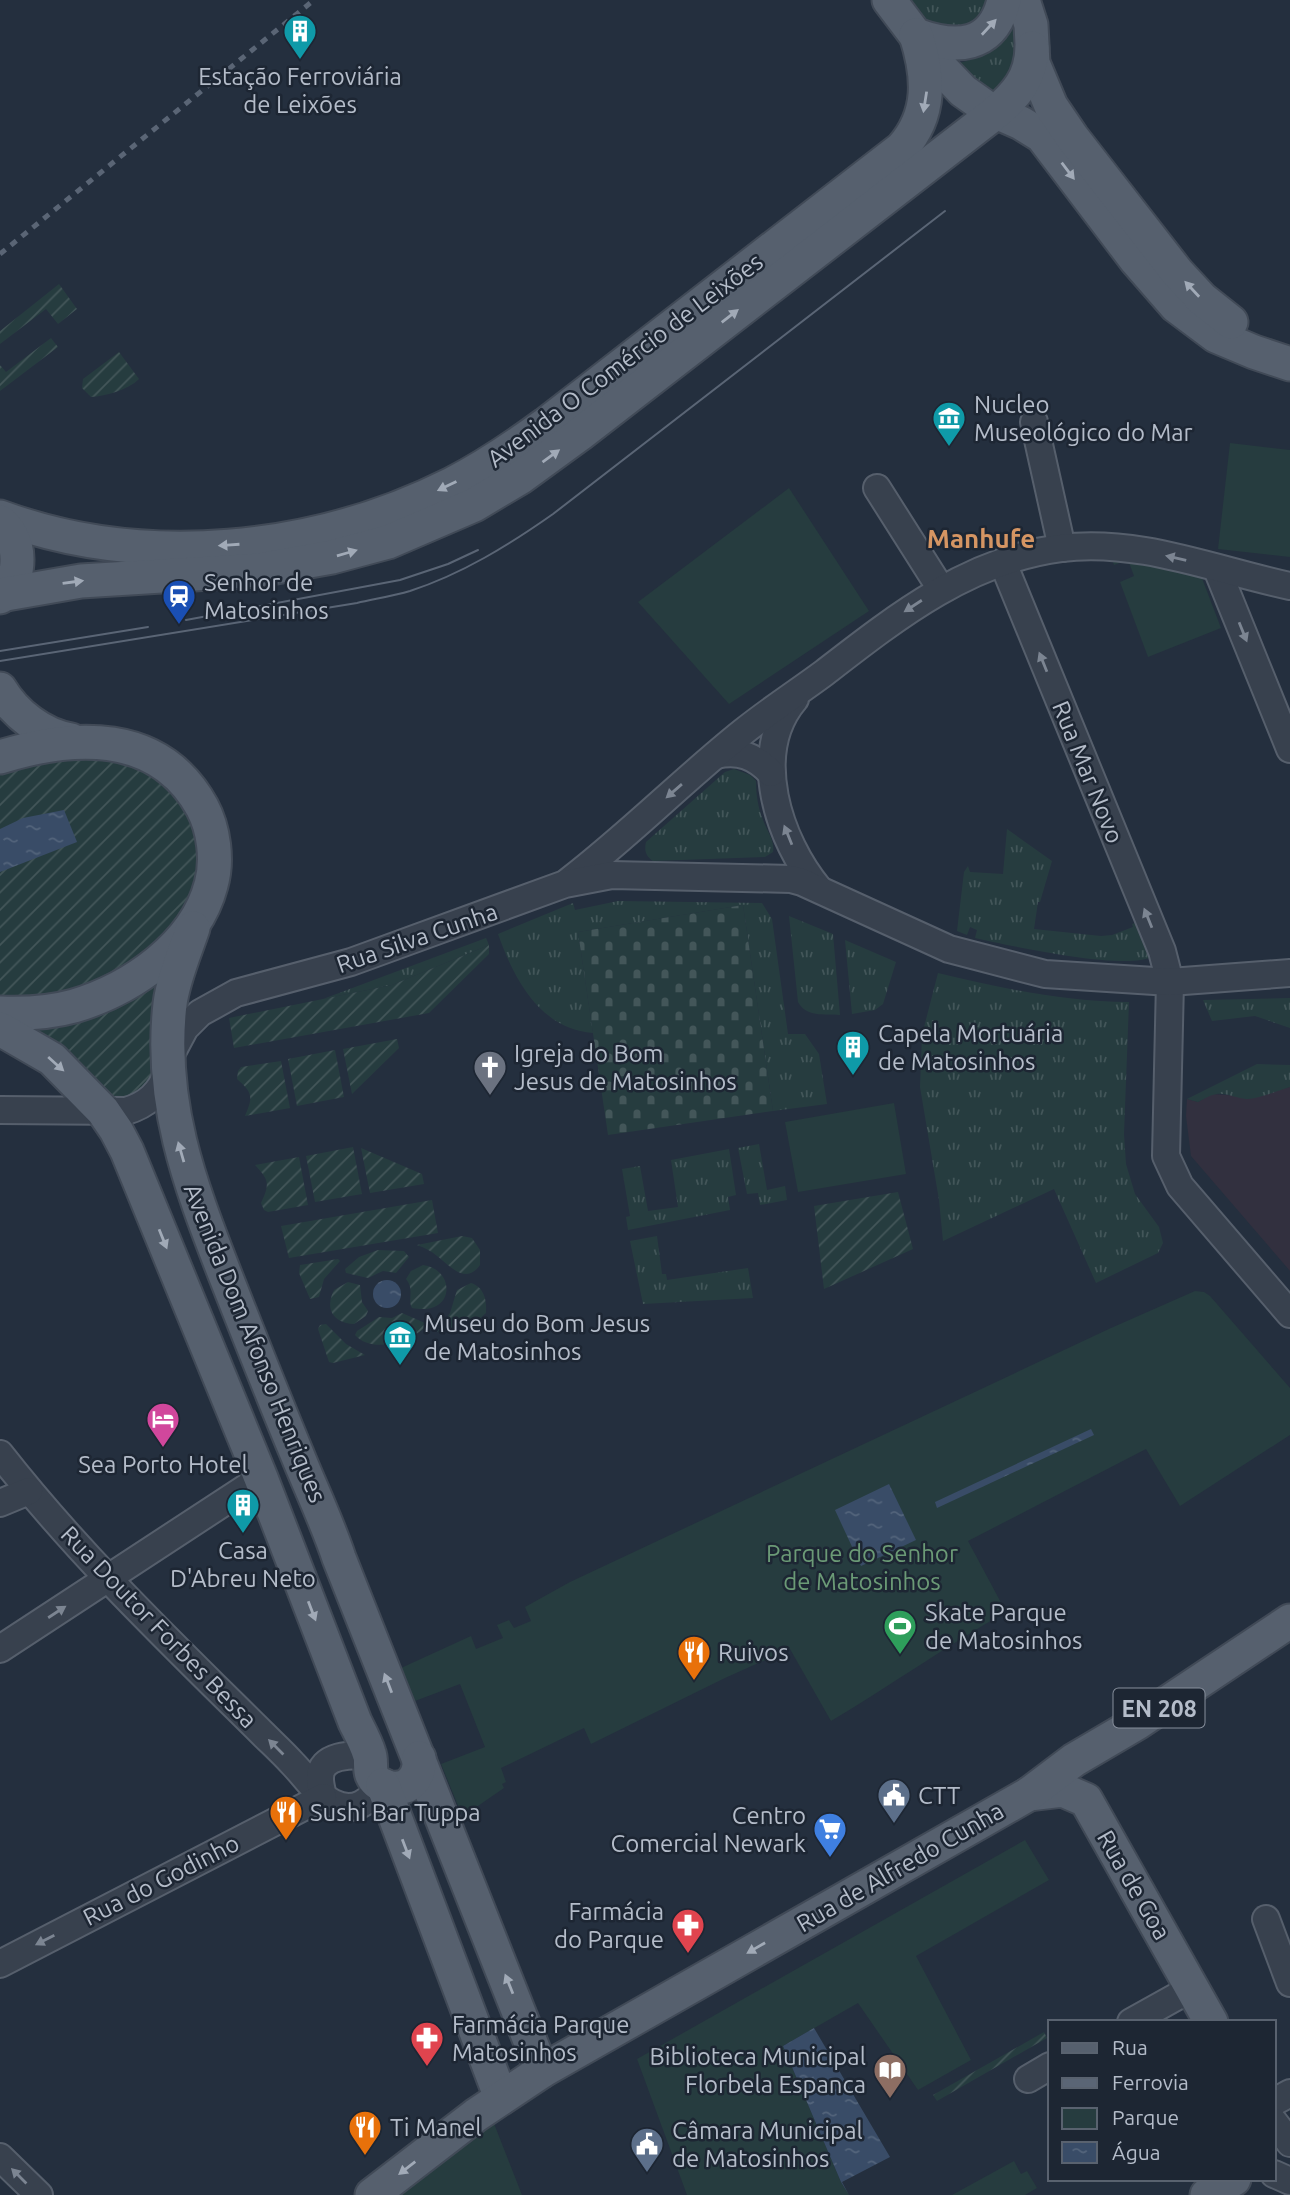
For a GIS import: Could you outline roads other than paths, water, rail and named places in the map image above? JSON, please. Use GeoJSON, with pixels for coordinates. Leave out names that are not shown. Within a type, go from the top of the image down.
{"type":"FeatureCollection","features":[{"type":"Feature","properties":{"kind":"main road","name":"Avenida O Comércio de Leixões"},"geometry":{"type":"LineString","coordinates":[[889,0],[939,66],[963,91],[1042,136],[1152,280],[1188,318],[1231,343],[1290,363]]}},
{"type":"Feature","properties":{"kind":"main road"},"geometry":{"type":"LineString","coordinates":[[916,35],[947,45],[968,42],[989,30],[1000,13],[1004,0]]}},
{"type":"Feature","properties":{"kind":"main road"},"geometry":{"type":"LineString","coordinates":[[1023,0],[1031,25],[1036,74],[1051,106],[1121,200],[1191,288],[1212,308],[1262,340],[1290,351]]}},
{"type":"Feature","properties":{"kind":"main road","name":"Avenida O Comércio de Leixões"},"geometry":{"type":"LineString","coordinates":[[0,520],[84,541],[170,548],[225,545],[269,541],[357,522],[451,485],[496,460],[546,425],[902,148],[916,130],[926,98],[924,63],[916,35]]}},
{"type":"Feature","properties":{"kind":"main road"},"geometry":{"type":"LineString","coordinates":[[1008,118],[1015,95],[1027,78],[1032,48]]}},
{"type":"Feature","properties":{"kind":"main road","name":"Avenida O Comércio de Leixões"},"geometry":{"type":"LineString","coordinates":[[3,595],[13,591],[91,580],[259,570],[321,560],[388,542],[474,505],[521,477],[580,434],[965,136],[1008,118]]}},
{"type":"Feature","properties":{"kind":"main road"},"geometry":{"type":"LineString","coordinates":[[0,520],[10,532],[18,561],[15,578],[3,595]]}},
{"type":"Feature","properties":{"kind":"main road"},"geometry":{"type":"LineString","coordinates":[[0,689],[32,724],[50,734],[77,741]]}},
{"type":"Feature","properties":{"kind":"main road"},"geometry":{"type":"LineString","coordinates":[[0,757],[35,746],[77,741]]}},
{"type":"Feature","properties":{"kind":"main road","name":"Avenida Dom Afonso Henriques"},"geometry":{"type":"LineString","coordinates":[[77,741],[119,745],[162,764],[181,778],[195,795],[206,816],[214,861],[211,884],[193,928],[170,1002],[168,1066],[173,1116],[186,1166],[207,1227],[300,1463],[328,1525],[542,2071]]}},
{"type":"Feature","properties":{"kind":"main road"},"geometry":{"type":"LineString","coordinates":[[0,1013],[45,1012],[93,999],[145,971],[193,928]]}},
{"type":"Feature","properties":{"kind":"main road","name":"Avenida Dom Afonso Henriques"},"geometry":{"type":"LineString","coordinates":[[0,1029],[52,1059],[103,1111],[127,1151],[377,1771],[501,2098]]}},
{"type":"Feature","properties":{"kind":"main road"},"geometry":{"type":"LineString","coordinates":[[261,1478],[300,1463]]}},
{"type":"Feature","properties":{"kind":"main road","name":"Rua de Alfredo Cunha"},"geometry":{"type":"LineString","coordinates":[[372,2195],[501,2098],[542,2071],[1029,1794],[1074,1760],[1137,1723],[1290,1622]]}},
{"type":"Feature","properties":{"kind":"main road","name":"EN 208"},"geometry":{"type":"LineString","coordinates":[[1086,1800],[1087,1788],[1093,1775],[1290,1647]]}},
{"type":"Feature","properties":{"kind":"main road"},"geometry":{"type":"LineString","coordinates":[[377,1771],[391,1788],[407,1785],[418,1774],[416,1752]]}},
{"type":"Feature","properties":{"kind":"main road","name":"Rua de Goa"},"geometry":{"type":"LineString","coordinates":[[1029,1794],[1063,1790],[1086,1800],[1210,2020]]}},
{"type":"Feature","properties":{"kind":"main road"},"geometry":{"type":"LineString","coordinates":[[1207,2195],[1231,2181]]}},
{"type":"Feature","properties":{"kind":"street"},"geometry":{"type":"LineString","coordinates":[[1034,422],[1062,548]]}},
{"type":"Feature","properties":{"kind":"street"},"geometry":{"type":"LineString","coordinates":[[877,488],[941,589]]}},
{"type":"Feature","properties":{"kind":"street"},"geometry":{"type":"LineString","coordinates":[[565,884],[743,732],[899,616],[941,589],[975,573],[1036,552],[1062,548],[1125,548],[1290,586]]}},
{"type":"Feature","properties":{"kind":"street","name":"Rua Mar Novo"},"geometry":{"type":"LineString","coordinates":[[1003,563],[1162,951],[1170,982],[1166,1156],[1180,1186],[1290,1314]]}},
{"type":"Feature","properties":{"kind":"street"},"geometry":{"type":"LineString","coordinates":[[1217,569],[1290,750]]}},
{"type":"Feature","properties":{"kind":"street"},"geometry":{"type":"LineString","coordinates":[[804,688],[790,704],[779,726],[772,754],[771,773],[776,801],[792,845],[806,873],[820,890]]}},
{"type":"Feature","properties":{"kind":"street"},"geometry":{"type":"LineString","coordinates":[[716,755],[734,753],[751,756],[771,773]]}},
{"type":"Feature","properties":{"kind":"street"},"geometry":{"type":"LineString","coordinates":[[632,827],[628,839],[629,853],[636,863],[652,875]]}},
{"type":"Feature","properties":{"kind":"street"},"geometry":{"type":"LineString","coordinates":[[565,884],[598,876],[775,877],[802,881],[949,949],[1045,974],[1170,982],[1290,973]]}},
{"type":"Feature","properties":{"kind":"street","name":"Rua Silva Cunha"},"geometry":{"type":"LineString","coordinates":[[0,1110],[126,1111],[145,1103],[163,1084],[185,1028],[200,1013],[236,993],[351,962],[565,884]]}},
{"type":"Feature","properties":{"kind":"street","name":"Rua Silva Cunha"},"geometry":{"type":"LineString","coordinates":[[170,1002],[267,984]]}},
{"type":"Feature","properties":{"kind":"street","name":"Rua Doutor Forbes Bessa"},"geometry":{"type":"LineString","coordinates":[[0,1454],[107,1579],[323,1797]]}},
{"type":"Feature","properties":{"kind":"street"},"geometry":{"type":"LineString","coordinates":[[0,1649],[261,1478]]}},
{"type":"Feature","properties":{"kind":"street"},"geometry":{"type":"LineString","coordinates":[[0,1503],[29,1491]]}},
{"type":"Feature","properties":{"kind":"street"},"geometry":{"type":"LineString","coordinates":[[348,1754],[377,1771],[370,1800],[357,1807],[345,1807],[323,1797],[319,1776],[325,1766],[334,1759],[348,1754]]}},
{"type":"Feature","properties":{"kind":"street","name":"Rua do Godinho"},"geometry":{"type":"LineString","coordinates":[[0,1964],[323,1797]]}},
{"type":"Feature","properties":{"kind":"street"},"geometry":{"type":"LineString","coordinates":[[1266,1919],[1290,1983]]}},
{"type":"Feature","properties":{"kind":"street"},"geometry":{"type":"LineString","coordinates":[[1135,2020],[1192,1988]]}},
{"type":"Feature","properties":{"kind":"street"},"geometry":{"type":"LineString","coordinates":[[1276,2125],[1290,2143]]}},
{"type":"Feature","properties":{"kind":"street"},"geometry":{"type":"LineString","coordinates":[[0,2157],[38,2195]]}},
{"type":"Feature","properties":{"kind":"water"},"geometry":{"type":"Polygon","coordinates":[[[64,810],[77,842],[0,872],[0,829],[23,818],[64,810]]]}},
{"type":"Feature","properties":{"kind":"water"},"geometry":{"type":"Polygon","coordinates":[[[387,1280],[397,1284],[401,1294],[397,1304],[387,1308],[377,1304],[373,1294],[377,1284],[387,1280]]]}},
{"type":"Feature","properties":{"kind":"water"},"geometry":{"type":"Polygon","coordinates":[[[1091,1429],[1094,1435],[937,1508],[935,1502],[1091,1429]]]}},
{"type":"Feature","properties":{"kind":"water"},"geometry":{"type":"Polygon","coordinates":[[[889,1484],[916,1540],[861,1566],[835,1510],[889,1484]]]}},
{"type":"Feature","properties":{"kind":"water"},"geometry":{"type":"Polygon","coordinates":[[[814,2028],[890,2157],[842,2182],[849,2195],[841,2182],[783,2046],[814,2028]]]}},
{"type":"Feature","properties":{"kind":"tram line"},"geometry":{"type":"LineString","coordinates":[[0,661],[357,603],[410,591],[448,576],[502,548],[553,514],[945,211]]}},
{"type":"Feature","properties":{"kind":"tram line"},"geometry":{"type":"LineString","coordinates":[[186,620],[400,580],[448,564],[478,550]]}},
{"type":"Feature","properties":{"kind":"tram line"},"geometry":{"type":"LineString","coordinates":[[0,651],[148,627]]}},
{"type":"Feature","properties":{"kind":"railway"},"geometry":{"type":"LineString","coordinates":[[0,254],[314,0]]}},
{"type":"Feature","properties":{"kind":"place","name":"Estação Ferroviária de Leixões"},"geometry":{"type":"Point","coordinates":[300,61]}},
{"type":"Feature","properties":{"kind":"place","name":"Nucleo Museológico do Mar"},"geometry":{"type":"Point","coordinates":[949,448]}},
{"type":"Feature","properties":{"kind":"place","name":"Senhor de Matosinhos"},"geometry":{"type":"Point","coordinates":[179,626]}},
{"type":"Feature","properties":{"kind":"place","name":"Capela Mortuária de Matosinhos"},"geometry":{"type":"Point","coordinates":[853,1077]}},
{"type":"Feature","properties":{"kind":"place","name":"Igreja do Bom Jesus de Matosinhos"},"geometry":{"type":"Point","coordinates":[490,1097]}},
{"type":"Feature","properties":{"kind":"place","name":"Museu do Bom Jesus de Matosinhos"},"geometry":{"type":"Point","coordinates":[400,1367]}},
{"type":"Feature","properties":{"kind":"place","name":"Sea Porto Hotel"},"geometry":{"type":"Point","coordinates":[163,1449]}},
{"type":"Feature","properties":{"kind":"place","name":"Casa D'Abreu Neto"},"geometry":{"type":"Point","coordinates":[243,1535]}},
{"type":"Feature","properties":{"kind":"place","name":"Skate Parque de Matosinhos"},"geometry":{"type":"Point","coordinates":[900,1656]}},
{"type":"Feature","properties":{"kind":"place","name":"Ruivos"},"geometry":{"type":"Point","coordinates":[694,1682]}},
{"type":"Feature","properties":{"kind":"place","name":"CTT"},"geometry":{"type":"Point","coordinates":[894,1825]}},
{"type":"Feature","properties":{"kind":"place","name":"Sushi Bar Tuppa"},"geometry":{"type":"Point","coordinates":[286,1842]}},
{"type":"Feature","properties":{"kind":"place","name":"Centro Comercial Newark"},"geometry":{"type":"Point","coordinates":[830,1859]}},
{"type":"Feature","properties":{"kind":"place","name":"Farmácia do Parque"},"geometry":{"type":"Point","coordinates":[688,1955]}},
{"type":"Feature","properties":{"kind":"place","name":"Farmácia Parque Matosinhos"},"geometry":{"type":"Point","coordinates":[427,2068]}},
{"type":"Feature","properties":{"kind":"place","name":"Biblioteca Municipal Florbela Espanca"},"geometry":{"type":"Point","coordinates":[890,2100]}},
{"type":"Feature","properties":{"kind":"place","name":"Ti Manel"},"geometry":{"type":"Point","coordinates":[365,2157]}},
{"type":"Feature","properties":{"kind":"place","name":"Câmara Municipal de Matosinhos"},"geometry":{"type":"Point","coordinates":[647,2174]}},
{"type":"Feature","properties":{"kind":"district","name":"Manhufe"},"geometry":{"type":"Point","coordinates":[981,538]}},
{"type":"Feature","properties":{"kind":"park label","name":"Parque do Senhor de Matosinhos"},"geometry":{"type":"Point","coordinates":[862,1567]}}]}
